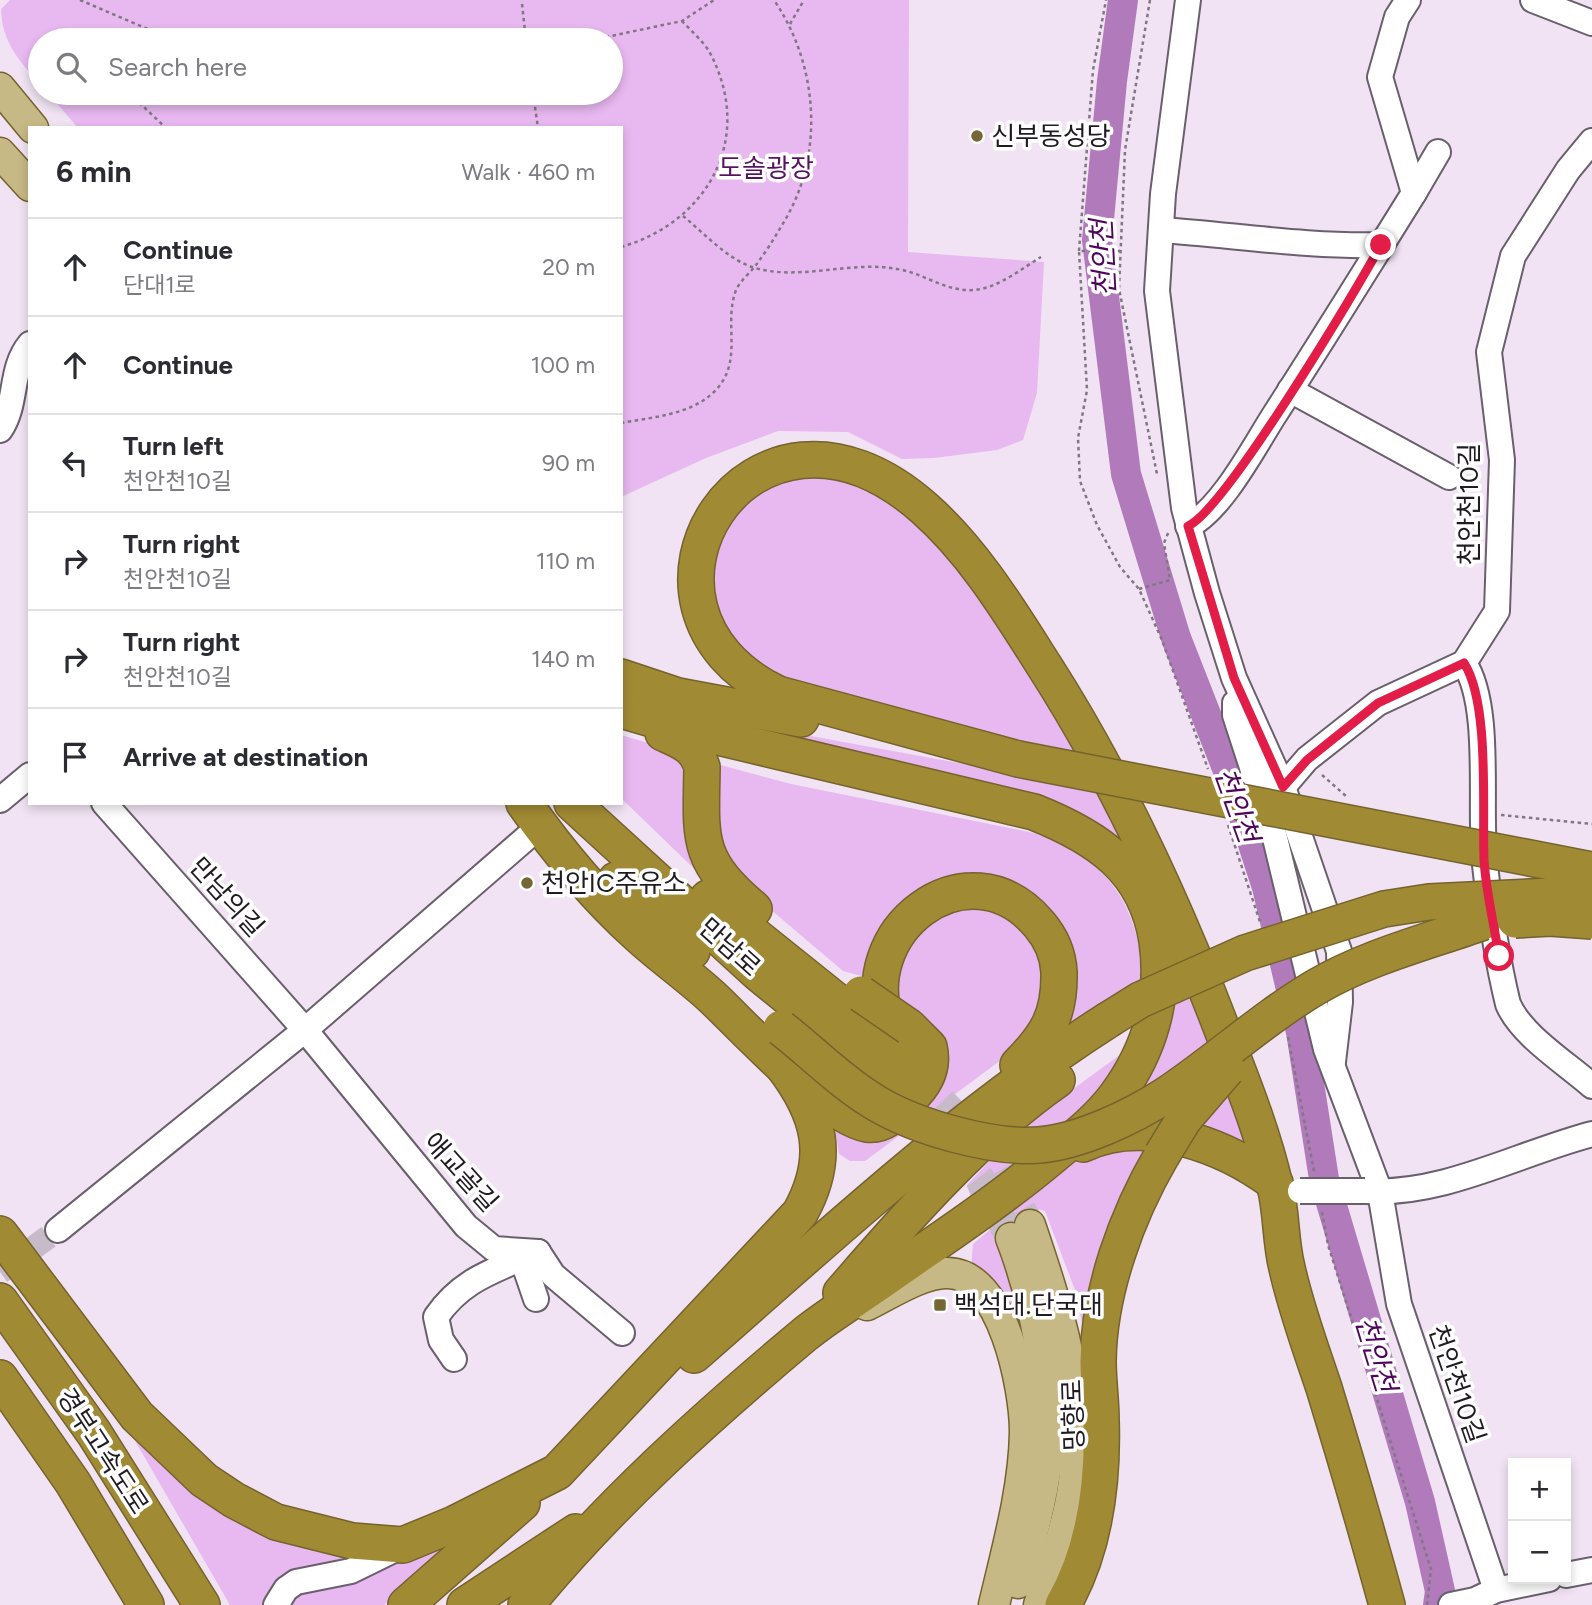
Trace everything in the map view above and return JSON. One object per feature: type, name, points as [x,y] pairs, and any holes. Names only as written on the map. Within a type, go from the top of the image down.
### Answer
[{"type":"highway","points":[[1018,759],[778,694],[737,668],[722,652],[702,619],[696,597],[700,550],[709,526],[733,491],[747,479],[807,457],[848,463],[898,488],[924,508],[958,543],[1007,607],[1072,709],[1178,915],[1242,1080],[1303,1190]]},
{"type":"highway","points":[[623,678],[677,696],[1592,870]]},
{"type":"highway","points":[[534,811],[637,934],[710,995],[783,1066],[856,1120],[882,1123],[915,1093],[930,1070],[929,1046],[909,1027],[861,994],[726,886],[709,863],[702,839],[702,767],[695,750],[623,713]]},
{"type":"highway","points":[[623,713],[1034,812],[1066,825],[1102,847],[1119,862],[1146,900],[1154,927],[1160,967],[1158,1003],[1139,1056],[1116,1096],[1087,1127],[1042,1165],[806,1333]]},
{"type":"highway","name":"만남로","points":[[574,805],[758,973],[903,1077]]},
{"type":"highway","name":"만남로","points":[[605,805],[715,905],[844,1007],[903,1077]]},
{"type":"highway","points":[[534,811],[841,1079],[900,1116],[959,1135],[1016,1145],[1041,1145],[1130,1116],[1180,1086],[1267,1018],[1337,975],[1488,917]]},
{"type":"highway","points":[[903,1077],[887,1027],[880,990],[883,967],[894,935],[909,917],[927,903],[956,892],[982,892],[1003,897],[1028,911],[1049,935],[1059,961],[1059,999],[1048,1030],[957,1127]]},
{"type":"highway","points":[[526,1605],[611,1509],[806,1333],[924,1200],[974,1151],[1112,1031],[1140,1000],[1245,953],[1384,909],[1429,902],[1592,894]]},
{"type":"highway","points":[[406,1605],[957,1127],[1042,1063],[1225,983],[1335,943],[1395,930],[1488,917],[1592,921]]},
{"type":"highway","points":[[1074,1605],[1095,1518],[1101,1467],[1098,1361],[1109,1292],[1133,1208],[1162,1155],[1207,1090],[1252,1046],[1285,1021],[1352,981],[1440,937]]},
{"type":"highway","points":[[0,1234],[137,1416],[204,1480],[234,1500],[276,1522],[352,1541],[403,1545],[454,1524],[557,1472],[783,1233],[811,1192],[818,1171],[816,1130],[810,1108],[783,1066]]},
{"type":"highway","points":[[1042,1165],[1098,1137],[1160,1133],[1208,1145],[1233,1160],[1249,1164],[1303,1190]]},
{"type":"highway","points":[[1233,1160],[1282,1222],[1286,1265],[1387,1605]]},
{"type":"highway","points":[[1282,1222],[1303,1190]]},
{"type":"highway","name":"경부고속도로","points":[[0,1301],[94,1433],[202,1605]]},
{"type":"highway","name":"경부고속도로","points":[[0,1378],[73,1483],[146,1605]]},
{"type":"highway","points":[[73,1483],[134,1605]]},
{"type":"highway","points":[[465,1605],[611,1509]]},
{"type":"highway","points":[[1048,1599],[1085,1557]]},
{"type":"main road","points":[[0,89],[31,126]]},
{"type":"main road","points":[[0,153],[28,184]]},
{"type":"main road","name":"망향로","points":[[1010,1605],[1037,1524],[1047,1455],[1045,1382],[1025,1274],[1021,1231],[1060,1315],[1069,1352],[1076,1411],[1074,1482],[1048,1599]]},
{"type":"main road","points":[[806,1333],[922,1279],[946,1272],[976,1284],[990,1297],[1001,1320],[1022,1393],[1025,1432],[1011,1535],[994,1605]]},
{"type":"street","name":"천안천10길","points":[[1188,0],[1170,129],[1157,291],[1180,524],[1234,678],[1283,787],[1339,951],[1340,1002],[1333,1062]]},
{"type":"street","points":[[1408,0],[1397,17],[1380,77],[1414,193]]},
{"type":"street","points":[[1533,0],[1592,23]]},
{"type":"street","name":"천안천10길","points":[[1464,663],[1497,611],[1502,460],[1489,352],[1513,256],[1568,170],[1592,141]]},
{"type":"street","points":[[1180,524],[1205,515],[1228,485],[1438,152]]},
{"type":"street","points":[[1161,230],[1263,237],[1320,246],[1381,245]]},
{"type":"street","points":[[0,430],[9,418],[19,357],[28,346]]},
{"type":"street","name":"천안천10길","points":[[1290,390],[1449,477]]},
{"type":"street","points":[[1283,787],[1307,760],[1378,703],[1464,663],[1473,677],[1479,715],[1488,917],[1505,990],[1512,1013],[1541,1044],[1592,1086]]},
{"type":"street","name":"천안천10길","points":[[1234,678],[1235,715],[1275,838],[1326,1049],[1333,1062],[1373,1192],[1474,1598]]},
{"type":"street","points":[[0,800],[28,777]]},
{"type":"street","name":"만남의길","points":[[106,805],[305,1030]]},
{"type":"street","points":[[58,1230],[305,1030],[534,811]]},
{"type":"street","name":"애교골길","points":[[305,1030],[466,1226],[494,1249],[538,1252]]},
{"type":"street","points":[[1303,1190],[1373,1192],[1447,1181],[1592,1134]]},
{"type":"street","points":[[536,1299],[525,1267],[538,1252]]},
{"type":"street","points":[[538,1252],[552,1275],[622,1333]]},
{"type":"street","points":[[454,1359],[441,1340],[436,1317],[445,1304],[467,1282],[538,1252]]},
{"type":"street","points":[[495,1605],[562,1554],[611,1509]]},
{"type":"street","points":[[276,1605],[286,1589],[296,1582],[351,1571],[403,1545]]},
{"type":"street","points":[[1571,1574],[1592,1570]]},
{"type":"street","points":[[1474,1598],[1529,1584]]},
{"type":"path","points":[[80,0],[145,28]]},
{"type":"path","points":[[623,33],[682,21],[714,0]]},
{"type":"path","points":[[623,423],[686,410],[705,400],[717,389],[732,363],[732,312],[737,289],[796,202],[809,156],[813,125],[809,90],[790,24],[774,0]]},
{"type":"path","points":[[790,24],[804,0]]},
{"type":"path","points":[[1106,0],[1093,70],[1079,251],[1087,390],[1078,438],[1080,481],[1097,525],[1114,557],[1139,589],[1162,640],[1211,776]]},
{"type":"path","points":[[1150,0],[1125,150],[1119,289],[1159,478]]},
{"type":"path","points":[[522,4],[525,28]]},
{"type":"path","points":[[623,246],[648,240],[683,216],[705,194],[721,156],[726,131],[726,97],[710,52],[682,21]]},
{"type":"path","points":[[142,105],[164,126]]},
{"type":"path","points":[[535,105],[538,126]]},
{"type":"path","points":[[683,216],[735,258],[754,267],[784,270],[897,268],[952,289],[974,290],[992,286],[1041,257]]},
{"type":"path","points":[[1079,251],[1120,251]]},
{"type":"path","points":[[1139,589],[1170,580],[1164,543],[1180,524]]},
{"type":"path","points":[[1484,814],[1530,816],[1592,824]]},
{"type":"path","points":[[1228,825],[1261,926]]},
{"type":"path","points":[[1287,1032],[1303,1190],[1328,1245],[1417,1517],[1431,1569],[1427,1605]]},
{"type":"green space","name":"도솔광장","points":[[10,0],[909,0],[908,252],[1044,262],[1037,393],[1023,440],[997,450],[902,459],[848,432],[778,431],[706,458],[623,496],[623,126],[76,126],[58,105],[623,105],[623,28],[28,28],[28,70],[8,41],[1,9]]},
{"type":"green space","points":[[787,474],[841,475],[909,513],[957,565],[1052,701],[1137,858],[684,719],[772,729],[1030,776],[818,700],[730,650],[708,577],[724,519]]},
{"type":"green space","points":[[623,736],[682,753],[711,885],[623,800]]},
{"type":"green space","points":[[713,763],[791,784],[1034,833],[1059,843],[1099,870],[1114,886],[1134,927],[1143,978],[1059,1029],[1072,983],[980,880],[869,978],[843,971],[724,870]]},
{"type":"green space","points":[[959,905],[998,908],[1044,952],[1044,1011],[1001,1060],[865,1161],[850,1161],[839,1154],[833,1117],[899,1003],[898,965],[908,938]]},
{"type":"green space","points":[[1172,933],[1259,1160],[1199,1128],[1118,1102]]},
{"type":"green space","points":[[1128,1049],[1077,1121],[977,1195],[970,1195],[967,1185],[1025,1124]]},
{"type":"green space","points":[[1150,1144],[1090,1361],[1075,1290],[1045,1211],[1037,1209],[1002,1231],[995,1240],[1016,1300],[1032,1384],[971,1269],[973,1244],[1061,1170],[1080,1159]]},
{"type":"green space","points":[[112,1401],[289,1542],[354,1553],[426,1547],[442,1550],[440,1558],[384,1605],[230,1605]]},
{"type":"waterway","name":"천안천","points":[[1123,0],[1112,81],[1097,240],[1126,474],[1176,638],[1234,786],[1267,887],[1301,1032],[1324,1179],[1420,1502],[1440,1591],[1438,1605]]},
{"type":"tunnel","points":[[911,1069],[985,1148],[1030,1225]]},
{"type":"tunnel","points":[[951,1142],[980,1179],[1011,1238]]},
{"type":"tunnel","points":[[0,1272],[58,1230]]},
{"type":"place","name":"신부동성당","points":[[977,136]]},
{"type":"place","name":"천안IC주유소","points":[[527,883]]},
{"type":"place","name":"백석대.단국대","points":[[940,1305]]},
{"type":"route","points":[[1381,245],[1350,299],[1228,485],[1205,515],[1188,526],[1234,678],[1283,787],[1307,760],[1378,703],[1464,663],[1473,677],[1479,715],[1484,863],[1499,956]]}]
